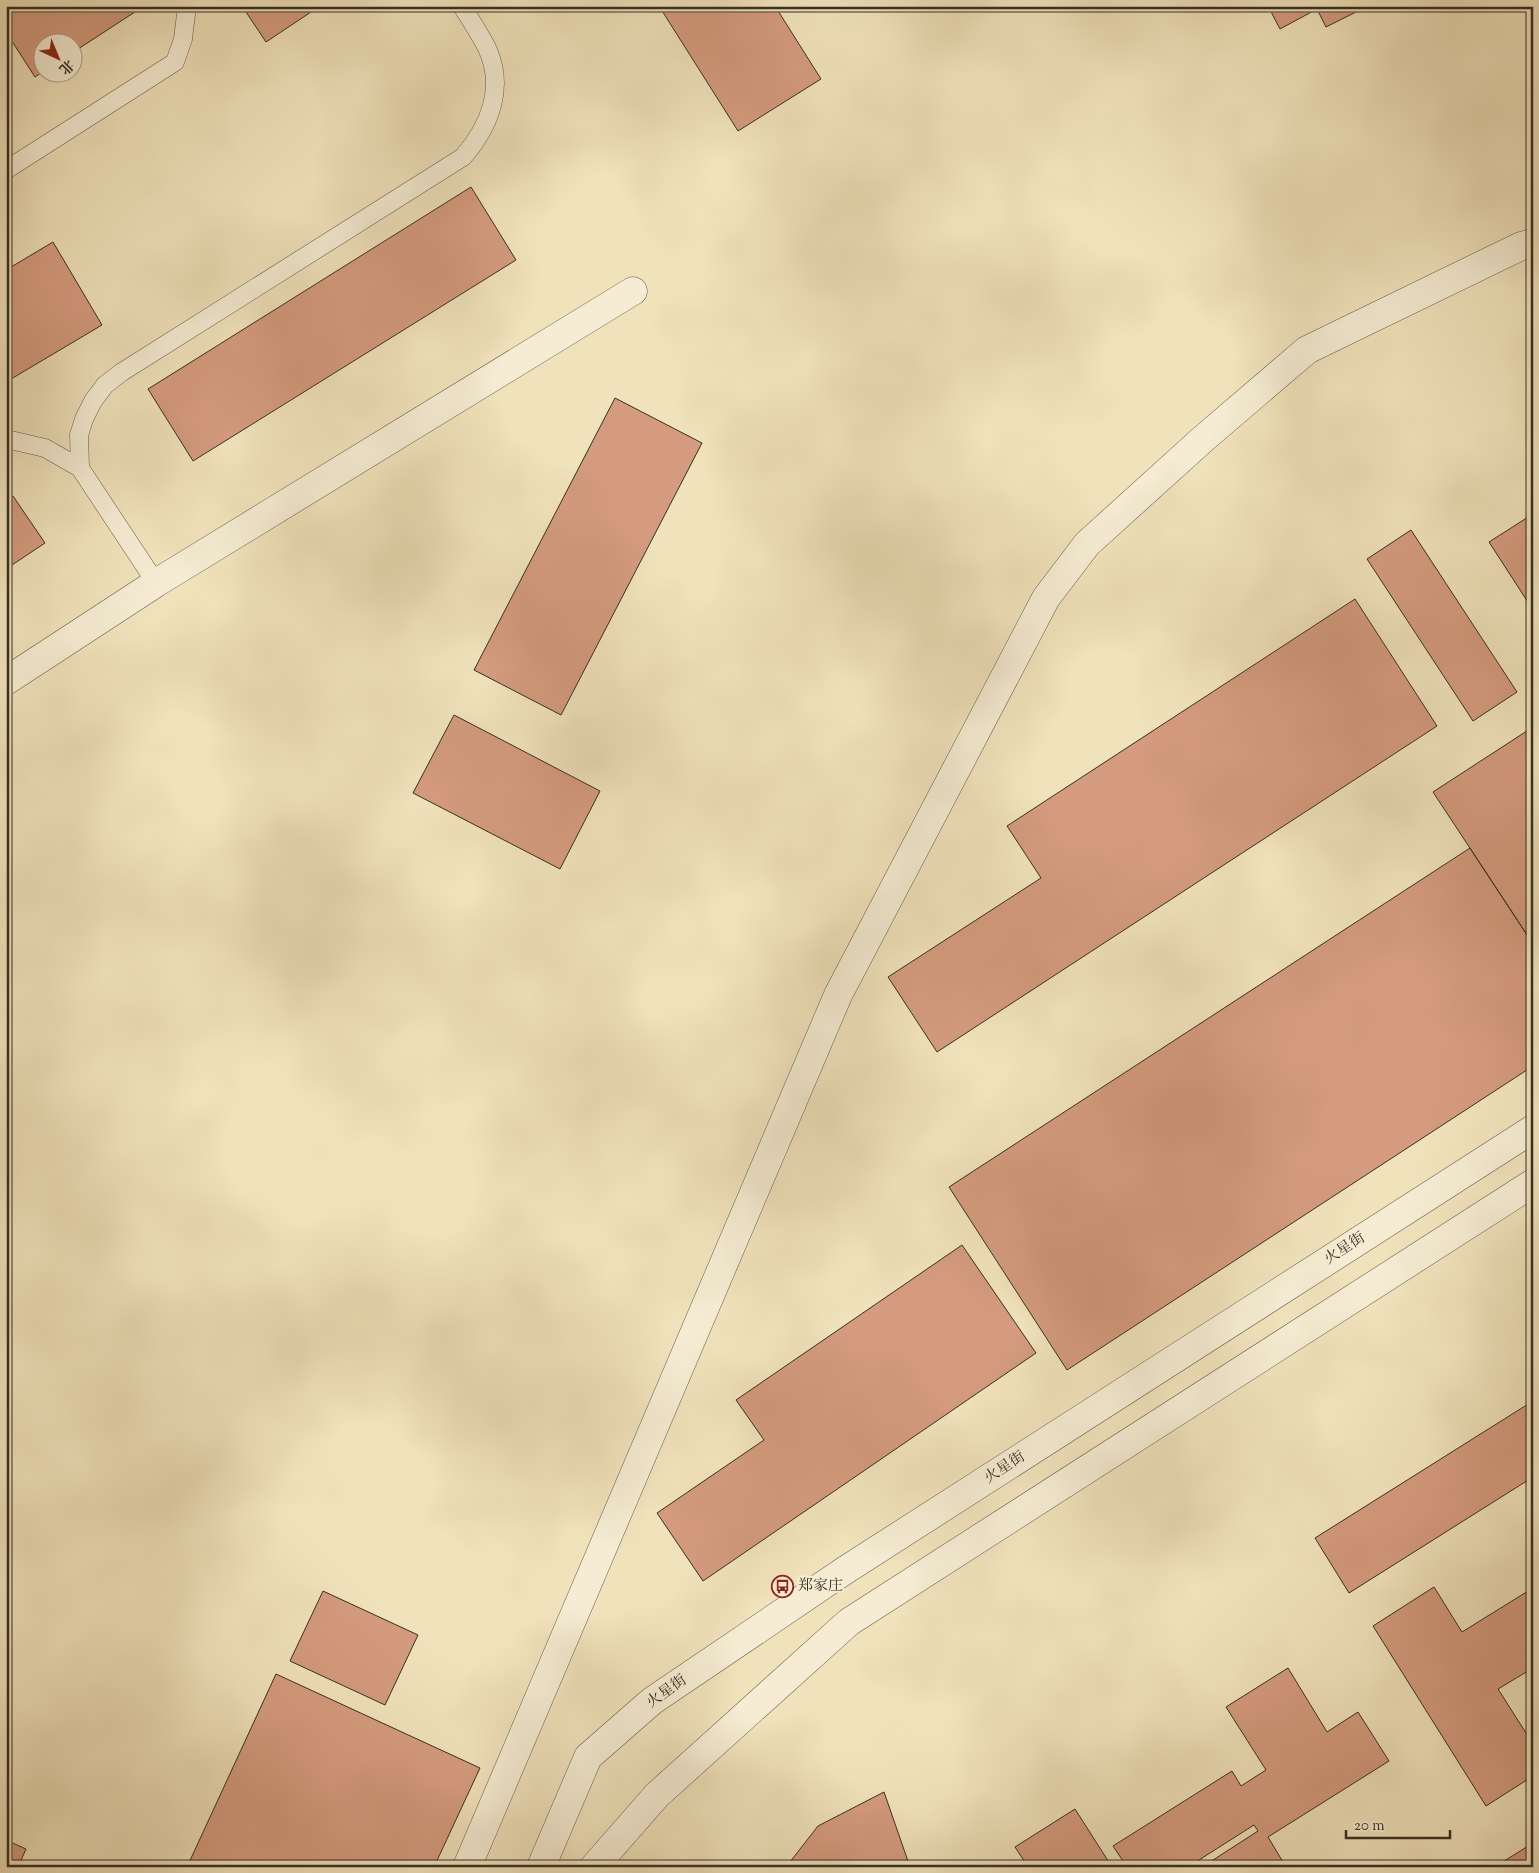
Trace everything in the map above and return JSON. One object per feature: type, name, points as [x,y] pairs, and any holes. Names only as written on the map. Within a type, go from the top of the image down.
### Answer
[{"type":"street","points":[[467,1867],[838,995],[1046,598],[1086,544],[1203,438],[1307,350],[1520,246],[1533,243]]},
{"type":"street","points":[[6,680],[156,583],[633,291]]},
{"type":"street","name":"火星街","points":[[541,1867],[588,1757],[652,1701],[844,1571],[1533,1129]]},
{"type":"street","points":[[594,1867],[656,1795],[849,1622],[1533,1183]]},
{"type":"lane","points":[[6,170],[175,62],[183,39],[187,6]]},
{"type":"lane","points":[[80,468],[79,444],[84,420],[93,401],[105,385],[122,372],[463,157],[476,142],[486,126],[492,108],[495,88],[493,67],[486,47],[462,6]]},
{"type":"lane","points":[[6,439],[45,448],[80,468],[156,583]]},
{"type":"building","points":[[6,6],[140,6],[141,8],[82,46],[82,32],[32,32],[32,72],[6,32]]},
{"type":"building","points":[[242,6],[320,6],[266,42]]},
{"type":"building","points":[[659,6],[775,6],[821,79],[738,131]]},
{"type":"building","points":[[1268,6],[1368,6],[1326,27],[1317,9],[1280,29]]},
{"type":"building","points":[[471,187],[516,260],[193,461],[148,389]]},
{"type":"building","points":[[53,242],[102,325],[6,382],[6,270]]},
{"type":"building","points":[[615,398],[702,443],[561,715],[474,670]]},
{"type":"building","points":[[13,496],[45,543],[6,569],[6,500]]},
{"type":"building","points":[[1533,514],[1533,610],[1489,542]]},
{"type":"building","points":[[1411,530],[1517,692],[1473,721],[1367,559]]},
{"type":"building","points":[[1355,599],[1437,726],[937,1052],[888,977],[1041,878],[1007,826]]},
{"type":"building","points":[[454,715],[600,791],[560,869],[413,793]]},
{"type":"building","points":[[1533,727],[1533,944],[1433,792]]},
{"type":"building","points":[[1470,848],[1533,944],[1533,1066],[1067,1370],[949,1187]]},
{"type":"building","points":[[962,1245],[1036,1353],[703,1581],[657,1513],[764,1440],[736,1400]]},
{"type":"building","points":[[1533,1401],[1533,1477],[1349,1593],[1315,1538]]},
{"type":"building","points":[[1434,1587],[1462,1632],[1533,1588],[1533,1668],[1498,1689],[1533,1744],[1533,1776],[1486,1806],[1373,1626]]},
{"type":"building","points":[[323,1591],[418,1635],[385,1705],[290,1661]]},
{"type":"building","points":[[1288,1668],[1327,1732],[1358,1712],[1389,1761],[1268,1837],[1286,1867],[1213,1867],[1210,1862],[1258,1831],[1254,1825],[1188,1867],[1114,1867],[1123,1861],[1113,1846],[1232,1771],[1241,1786],[1266,1770],[1226,1707]]},
{"type":"building","points":[[276,1674],[480,1768],[434,1867],[187,1867]]},
{"type":"building","points":[[884,1792],[910,1867],[786,1867],[818,1826]]},
{"type":"building","points":[[1075,1809],[1112,1867],[1028,1867],[1015,1847]]},
{"type":"building","points":[[6,1840],[26,1849],[18,1867],[6,1867]]},
{"type":"building","points":[[1533,1843],[1533,1867],[1503,1867],[1501,1863]]},
{"type":"place","name":"郑家庄","points":[[782,1586]]}]
